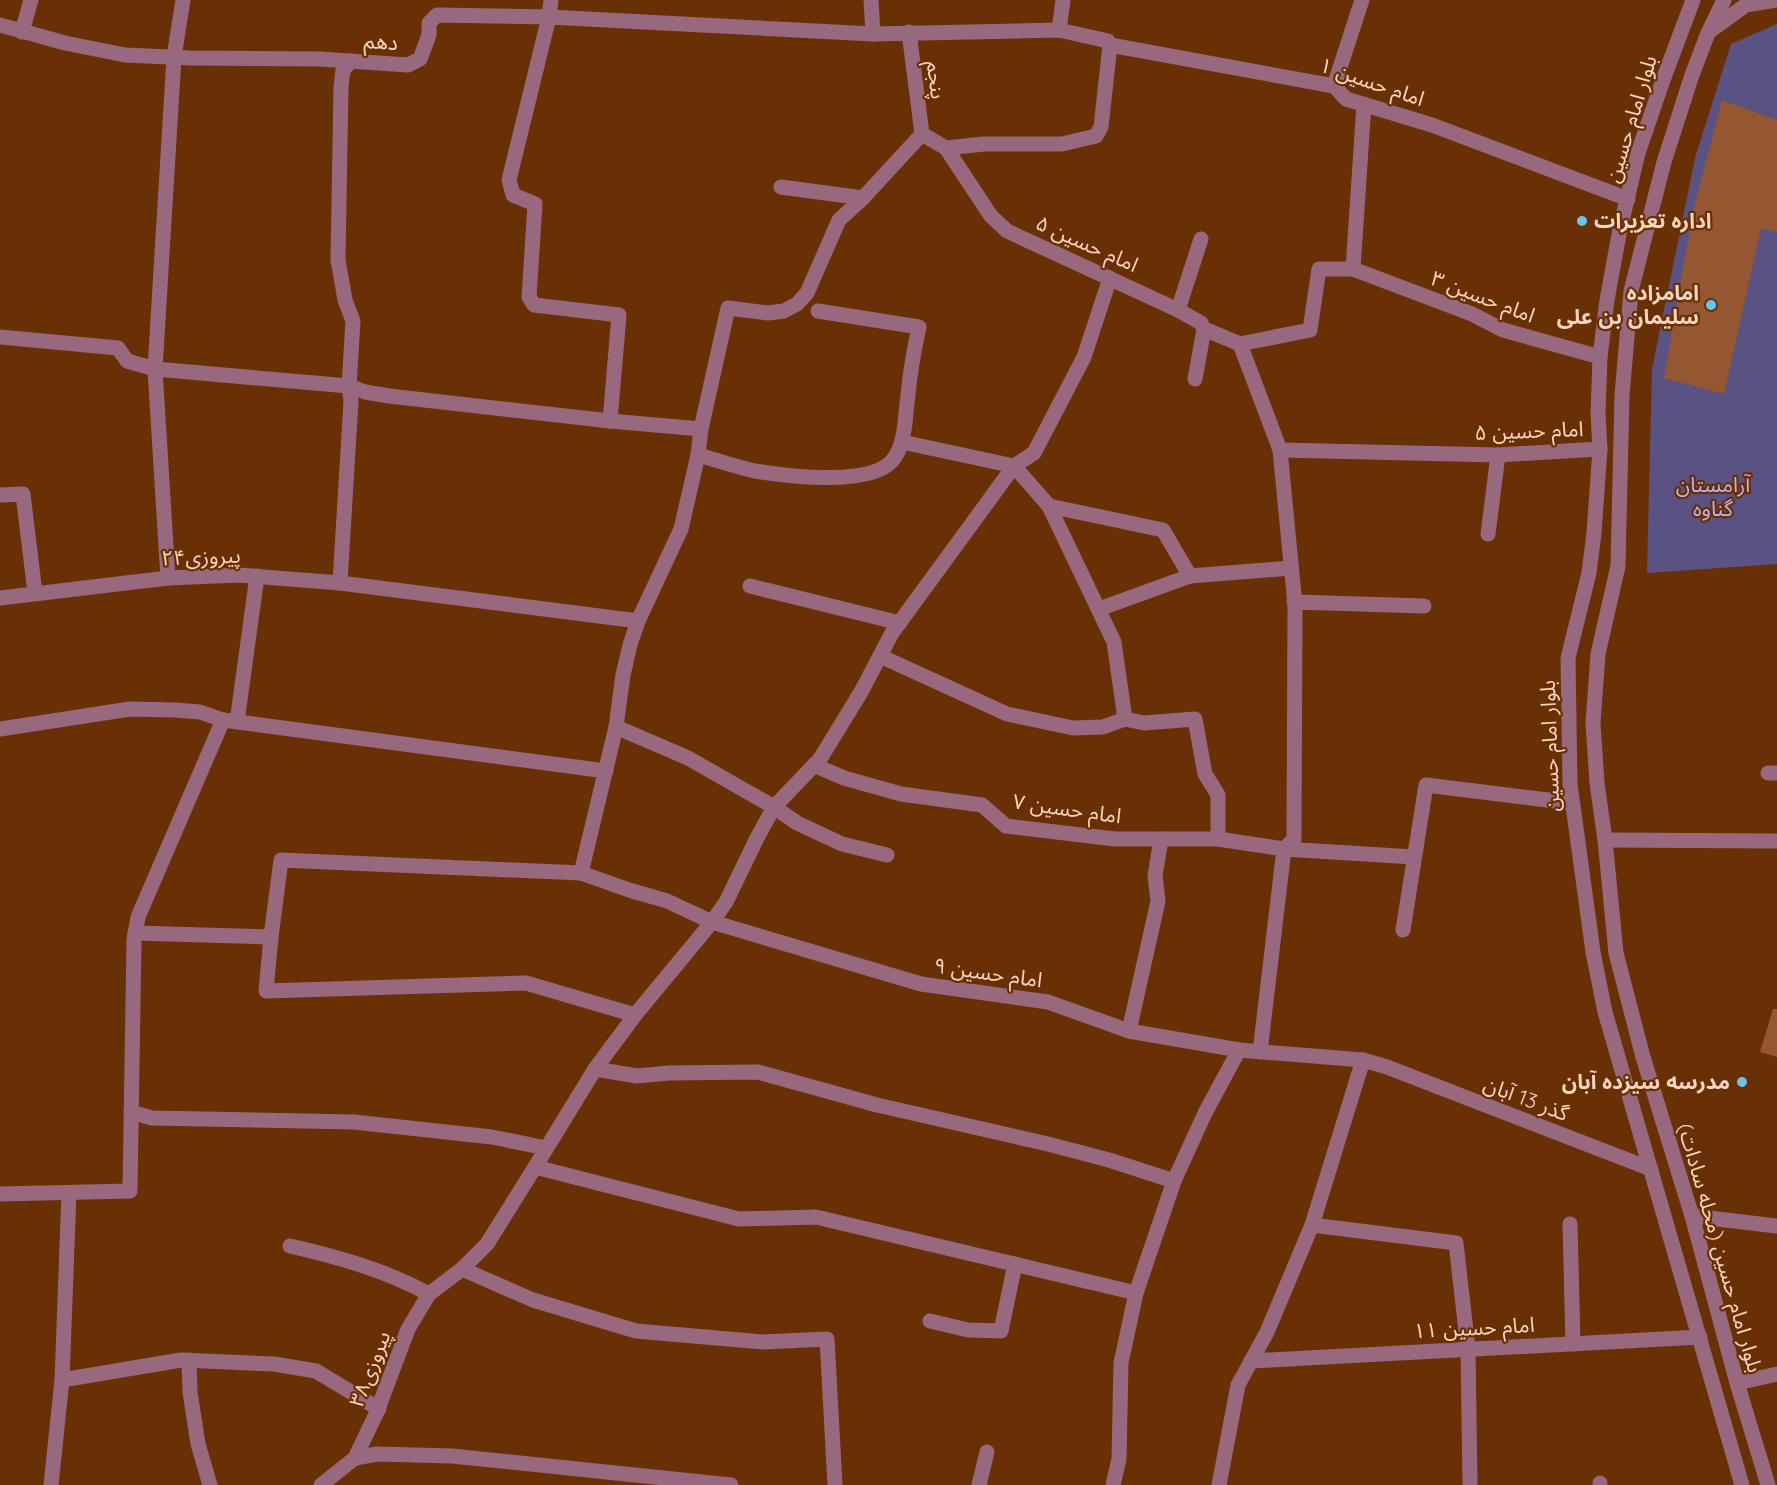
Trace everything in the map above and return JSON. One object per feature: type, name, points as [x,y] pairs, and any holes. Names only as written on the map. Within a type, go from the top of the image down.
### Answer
[{"type":"street","points":[[22,32],[31,0]]},
{"type":"street","points":[[168,578],[155,369],[174,57],[183,0]]},
{"type":"street","points":[[551,0],[549,17],[509,180],[513,195],[535,204],[529,297],[534,305],[619,315],[610,421]]},
{"type":"street","points":[[871,0],[873,34]]},
{"type":"street","points":[[1059,30],[1064,0]]},
{"type":"street","points":[[1334,86],[1362,0]]},
{"type":"street","name":"بلوار امام حسین (محله سادات)","points":[[1724,0],[1708,33],[1664,162],[1631,291],[1622,395],[1618,567],[1598,654],[1593,723],[1597,783],[1616,953],[1643,1057],[1692,1216],[1737,1383],[1768,1485]]},
{"type":"street","points":[[1708,33],[1746,5],[1777,0]]},
{"type":"street","name":"بلوار امام حسین","points":[[1692,1],[1638,153],[1620,229],[1607,300],[1600,357],[1598,414],[1600,449],[1594,533],[1589,573],[1568,658],[1568,729],[1572,803],[1593,952],[1605,1012],[1742,1485]]},
{"type":"street","name":"دهم","points":[[0,26],[65,44],[125,55],[320,59],[408,65],[420,59],[429,35],[429,23],[437,15],[549,17],[873,34],[909,32]]},
{"type":"street","name":"امام حسین ۱","points":[[909,32],[1059,30],[1108,41],[1110,45],[1334,86],[1346,99],[1432,125],[1628,199]]},
{"type":"street","name":"پنجم","points":[[909,32],[922,134]]},
{"type":"street","points":[[581,873],[616,727],[623,675],[630,645],[638,621],[681,530],[728,308],[768,313],[784,310],[797,304],[807,292],[839,220],[863,198],[922,134],[946,148],[984,144],[1062,144],[1096,136],[1101,127],[1110,45]]},
{"type":"street","points":[[340,583],[351,401],[349,386],[353,321],[345,300],[338,260],[341,87],[343,70],[351,61]]},
{"type":"street","points":[[1260,1052],[1284,849],[1294,839],[1294,602],[1280,450],[1240,344],[1310,330],[1319,269],[1353,269],[1364,104]]},
{"type":"street","name":"امام حسین ۵","points":[[946,148],[991,216],[1007,231],[1178,310],[1201,323],[1204,329],[1240,344]]},
{"type":"street","points":[[781,187],[863,198]]},
{"type":"street","points":[[1178,310],[1201,239]]},
{"type":"street","name":"امام حسین ۳","points":[[1353,269],[1472,314],[1503,330],[1600,357]]},
{"type":"street","name":"پیروزی۳۸","points":[[321,1485],[355,1458],[378,1409],[408,1329],[429,1294],[462,1269],[487,1244],[595,1069],[635,1015],[726,902],[774,807],[819,759],[861,692],[900,623],[1014,466],[1034,453],[1084,357],[1110,278]]},
{"type":"street","points":[[698,454],[753,470],[791,475],[840,477],[867,475],[888,466],[902,442],[912,358],[919,327],[818,311]]},
{"type":"street","points":[[1195,379],[1204,329]]},
{"type":"street","points":[[0,337],[118,348],[127,361],[155,369],[349,386],[365,392],[389,396],[701,429]]},
{"type":"street","points":[[902,442],[1014,466],[1048,506],[1114,642],[1125,719]]},
{"type":"street","name":"امام حسین ۵","points":[[1280,450],[1498,455],[1600,449]]},
{"type":"street","points":[[1488,534],[1498,455]]},
{"type":"street","points":[[0,495],[23,494],[35,593]]},
{"type":"street","points":[[1048,506],[1162,530],[1190,576]]},
{"type":"street","points":[[1099,609],[1190,576],[1291,568]]},
{"type":"street","name":"پیروزی۲۴","points":[[0,598],[168,578],[239,575],[340,583],[638,621]]},
{"type":"street","points":[[0,1194],[130,1191],[135,933],[138,917],[230,721],[257,576]]},
{"type":"street","points":[[750,586],[900,623]]},
{"type":"street","points":[[1294,602],[1424,606]]},
{"type":"street","points":[[880,656],[1006,714],[1073,728],[1102,727],[1125,719],[1144,723],[1195,719],[1205,774],[1218,795],[1218,839]]},
{"type":"street","points":[[0,729],[130,709],[175,710],[200,712],[230,721],[606,771]]},
{"type":"street","points":[[616,727],[688,758],[774,807],[797,823],[843,844],[887,855]]},
{"type":"street","name":"امام حسین ۷","points":[[814,765],[844,778],[901,794],[982,805],[1006,826],[1115,839],[1218,839],[1284,849],[1414,857]]},
{"type":"street","points":[[1403,930],[1426,785],[1572,803]]},
{"type":"street","points":[[1129,1031],[1158,901],[1155,876],[1161,839]]},
{"type":"street","points":[[1605,840],[1777,841]]},
{"type":"street","name":"امام حسین ۹","points":[[271,938],[281,860],[581,873],[668,901],[712,922],[921,984],[1048,1002],[1129,1031],[1239,1050],[1363,1060]]},
{"type":"street","points":[[135,933],[271,938],[266,991],[526,983],[635,1015]]},
{"type":"street","points":[[1113,1485],[1119,1459],[1121,1363],[1136,1293],[1174,1181],[1205,1113],[1239,1050]]},
{"type":"street","points":[[1219,1485],[1238,1385],[1267,1332],[1312,1225],[1363,1060]]},
{"type":"street","name":"گذر 13 آبان","points":[[1363,1060],[1387,1067],[1651,1169]]},
{"type":"street","points":[[595,1069],[637,1076],[669,1073],[758,1072],[888,1108],[1048,1144],[1109,1160],[1174,1181]]},
{"type":"street","points":[[131,1112],[152,1118],[354,1122],[492,1137],[546,1148]]},
{"type":"street","points":[[535,1167],[739,1220],[816,1218],[1136,1293]]},
{"type":"street","points":[[51,1485],[62,1380],[69,1193]]},
{"type":"street","points":[[1692,1216],[1777,1226]]},
{"type":"street","points":[[1570,1224],[1573,1344]]},
{"type":"street","points":[[1312,1225],[1456,1243],[1468,1349],[1470,1485]]},
{"type":"street","points":[[290,1246],[334,1256],[380,1271],[429,1294]]},
{"type":"street","points":[[930,1321],[968,1330],[1001,1331],[1015,1264]]},
{"type":"street","points":[[462,1269],[533,1300],[636,1330],[763,1342],[827,1339],[835,1485]]},
{"type":"street","name":"امام حسین ۱۱","points":[[1251,1361],[1700,1337]]},
{"type":"street","points":[[62,1380],[181,1360],[274,1364],[316,1371],[378,1409]]},
{"type":"street","points":[[189,1360],[190,1392],[198,1444],[210,1485]]},
{"type":"street","points":[[1737,1383],[1777,1374]]},
{"type":"street","points":[[979,1485],[987,1452]]},
{"type":"street","points":[[355,1458],[377,1454],[452,1456],[731,1485]]},
{"type":"green space","name":"آرامستان گناوه","points":[[1777,24],[1777,564],[1647,573],[1652,369],[1695,158],[1731,44]]},
{"type":"building","name":"امامزاده سلیمان بن علی","points":[[1722,100],[1777,120],[1777,232],[1761,228],[1724,394],[1664,378],[1693,211]]},
{"type":"building","points":[[1773,1009],[1777,1009],[1777,1057],[1760,1052]]},
{"type":"place","name":"اداره تعزیرات","points":[[1582,221]]},
{"type":"place","name":"امامزاده سلیمان بن علی","points":[[1711,305]]},
{"type":"place","name":"مدرسه سیزده آبان","points":[[1742,1082]]}]
